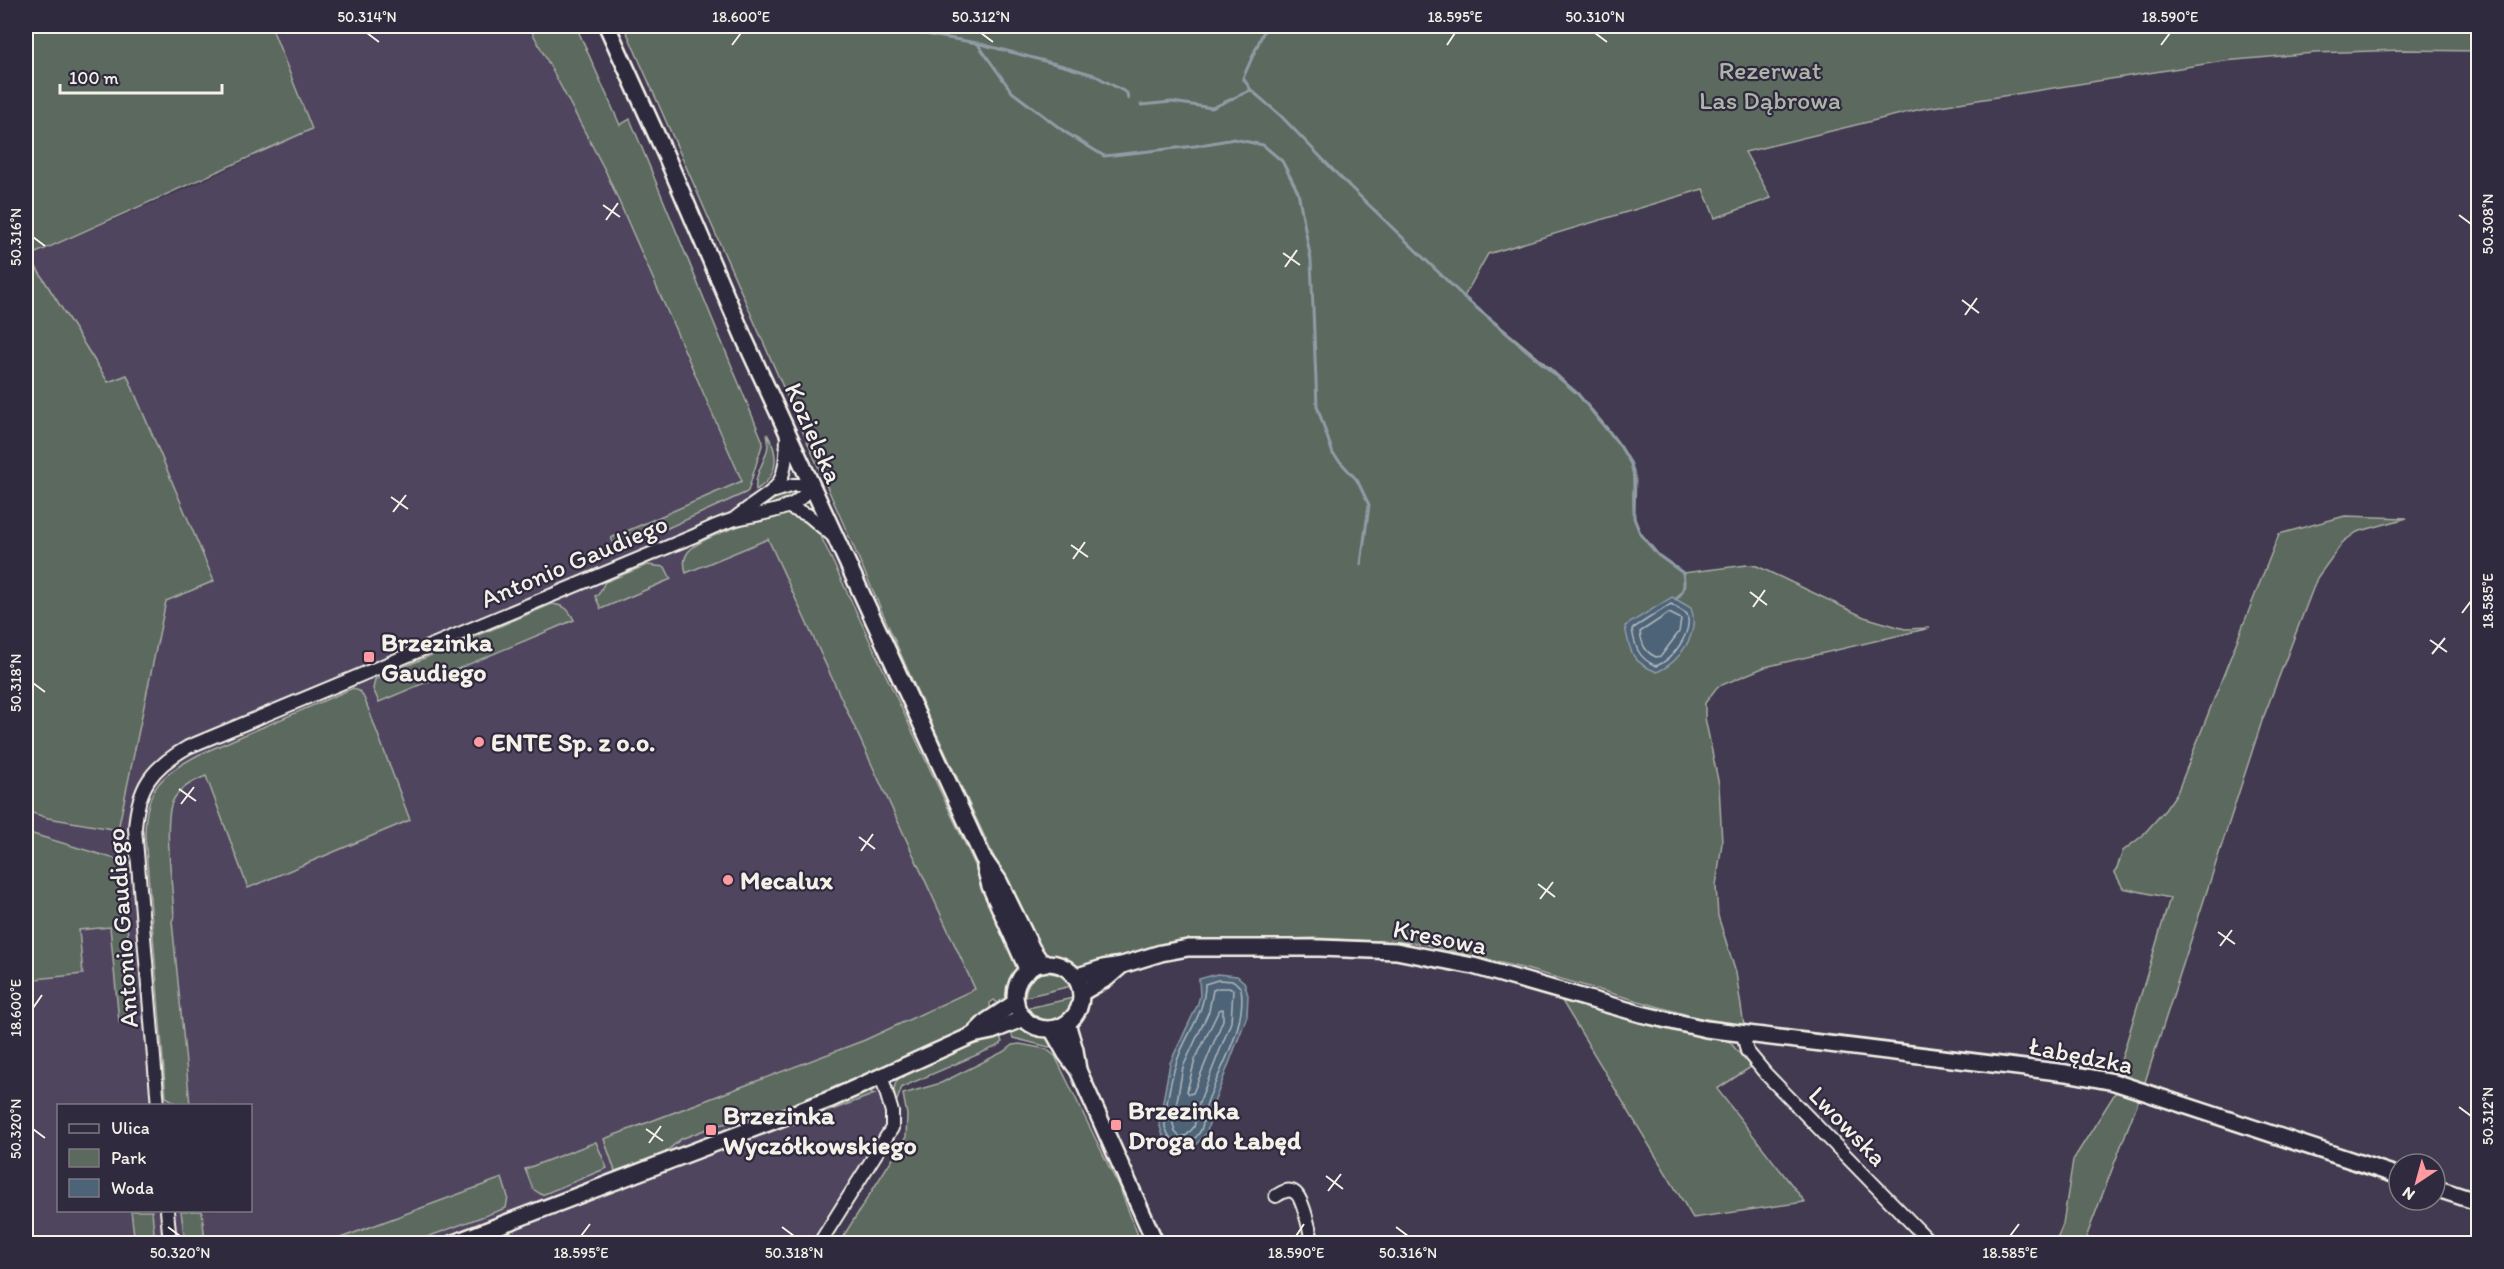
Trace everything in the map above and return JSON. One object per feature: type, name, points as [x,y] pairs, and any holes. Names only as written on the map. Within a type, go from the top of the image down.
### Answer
[{"type":"street","name":"Kozielska","points":[[607,26],[787,434],[983,858],[990,886],[1028,971]]},
{"type":"street","points":[[775,490],[786,468],[787,434]]},
{"type":"street","name":"Antonio Gaudiego","points":[[158,1104],[135,828],[139,797],[145,784],[160,766],[188,747],[732,520],[775,490],[800,483],[811,484],[803,498],[786,506],[757,516],[732,520]]},
{"type":"street","points":[[786,506],[808,515],[835,537]]},
{"type":"street","name":"Kozielska","points":[[983,858],[999,880],[1032,949],[1042,964]]},
{"type":"street","name":"Kresowa","points":[[1075,977],[1102,968],[1188,948],[1340,948],[1396,951],[1473,966],[1669,1022],[1743,1034]]},
{"type":"street","points":[[1042,964],[1058,965],[1075,977],[1081,993],[1078,1010],[1067,1023],[1052,1029],[1037,1027],[1024,1018],[1016,1002],[1017,987],[1028,971],[1042,964]]},
{"type":"street","name":"Kresowa","points":[[1081,993],[1107,978],[1122,965]]},
{"type":"street","points":[[973,1035],[987,1021],[1016,1002]]},
{"type":"street","points":[[451,1244],[882,1078],[973,1035],[992,1031],[1024,1018]]},
{"type":"street","points":[[1067,1023],[1078,1070]]},
{"type":"street","points":[[1052,1029],[1078,1070],[1156,1244]]},
{"type":"street","name":"Łabędzka","points":[[1743,1034],[2055,1072],[2114,1082],[2387,1172]]},
{"type":"street","name":"Lwowska","points":[[1743,1034],[1747,1051],[1766,1074],[1932,1244]]},
{"type":"street","points":[[819,1244],[892,1128],[892,1112],[882,1078]]},
{"type":"street","points":[[1276,1196],[1294,1191],[1299,1197],[1313,1244]]},
{"type":"street","points":[[2447,1192],[2478,1202]]},
{"type":"street","points":[[167,1212],[170,1244]]},
{"type":"shaded area","points":[[271,26],[529,26],[606,172],[690,367],[975,989],[948,1002],[879,1078],[888,1113],[883,1129],[809,1243],[26,1243],[26,811],[48,818],[138,734],[166,601],[127,375],[108,382],[29,256],[191,187],[312,129]]},
{"type":"green space","points":[[26,26],[271,26],[312,129],[29,256],[108,382],[127,375],[214,581],[166,601],[118,830],[48,818],[26,811]]},
{"type":"green space","points":[[529,26],[576,26],[620,125],[630,119],[763,442],[748,491],[617,551],[611,538],[742,481],[606,172]]},
{"type":"green space","name":"Rezerwat Las Dąbrowa","points":[[624,26],[2478,26],[2478,51],[2403,50],[2314,53],[2224,61],[1921,109],[1745,152],[1771,198],[1715,218],[1703,189],[1488,254],[1464,297],[1567,384],[1586,403],[1620,445],[1633,472],[1633,504],[1636,524],[1645,541],[1659,556],[1683,573],[1747,565],[1757,566],[1864,617],[1905,629],[1930,628],[1765,667],[1717,687],[1705,703],[1705,718],[1719,785],[1722,843],[1716,886],[1718,916],[1736,973],[1744,1026],[1691,1016],[1526,969],[1419,943],[1314,938],[1199,942],[1150,949],[1091,969],[1078,969],[1046,956],[1035,945],[921,700]]},
{"type":"green space","points":[[767,434],[774,450],[775,465],[769,479],[756,490],[757,476],[767,449]]},
{"type":"green space","points":[[797,488],[803,489],[799,495],[769,506],[768,502]]},
{"type":"green space","points":[[790,513],[802,517],[817,528],[1018,957],[1016,977],[1002,1007],[994,1000],[990,1003],[991,1014],[941,1042],[775,1112],[715,1126],[681,1139],[661,1156],[615,1171],[604,1139],[865,1040],[975,989],[768,539],[686,573],[684,564],[686,556],[696,545],[736,527]]},
{"type":"green space","points":[[2345,516],[2407,518],[2357,532],[2343,542],[2317,578],[2262,721],[2144,1085],[2116,1077],[2170,898],[2123,888],[2115,873],[2123,851],[2142,836],[2177,793],[2279,534]]},
{"type":"green space","points":[[647,565],[665,567],[671,579],[601,609],[595,596],[598,595],[605,582]]},
{"type":"green space","points":[[552,604],[566,608],[574,620],[379,702],[373,689],[375,679]]},
{"type":"green space","points":[[353,688],[361,692],[365,700],[410,820],[248,888],[206,776],[191,783],[173,800],[168,829],[174,917],[172,921],[190,1104],[178,1104],[166,1097],[145,836],[151,796],[157,786],[173,770],[198,755]]},
{"type":"green space","points":[[26,832],[122,861],[134,1012],[130,1018],[119,1022],[110,927],[79,930],[83,974],[26,980]]},
{"type":"green space","points":[[1044,972],[1061,975],[1071,986],[1025,997],[1030,981]]},
{"type":"green space","points":[[1559,996],[1728,1040],[1751,1067],[1717,1089],[1805,1202],[1693,1218]]},
{"type":"green space","points":[[1073,998],[1066,1012],[1054,1020],[1040,1019],[1028,1008]]},
{"type":"green space","points":[[1020,1027],[1046,1036],[1056,1045],[1049,1047],[1013,1038],[1009,1028]]},
{"type":"green space","points":[[998,1032],[1002,1042],[1000,1045],[902,1087],[896,1103],[894,1089],[900,1077]]},
{"type":"green space","points":[[1020,1044],[1046,1049],[1055,1056],[1120,1189],[1141,1243],[839,1243],[906,1137],[907,1115],[903,1094],[941,1083],[1007,1050],[1012,1045]]},
{"type":"green space","points":[[2117,1090],[2140,1096],[2084,1243],[2055,1244],[2063,1224],[2073,1160]]},
{"type":"green space","points":[[868,1092],[875,1094],[794,1124],[791,1121]]},
{"type":"green space","points":[[596,1142],[607,1168],[542,1195],[533,1189],[525,1169]]},
{"type":"green space","points":[[502,1178],[508,1197],[506,1208],[411,1243],[327,1243]]},
{"type":"green space","points":[[131,1212],[152,1212],[155,1243],[135,1243]]},
{"type":"green space","points":[[181,1212],[202,1212],[205,1243],[185,1243]]},
{"type":"water","points":[[1672,597],[1691,608],[1693,627],[1686,646],[1680,654],[1657,672],[1642,664],[1633,655],[1625,626]]},
{"type":"water","points":[[1217,974],[1237,976],[1244,982],[1248,995],[1247,1016],[1212,1108],[1207,1133],[1194,1147],[1179,1152],[1164,1139],[1159,1123],[1170,1063],[1197,1006],[1200,996],[1199,979]]},
{"type":"waterway","points":[[878,26],[977,43],[1067,67],[1094,75],[1127,93],[1128,99]]},
{"type":"waterway","points":[[1251,90],[1243,78],[1266,26]]},
{"type":"waterway","points":[[977,43],[1012,92],[1065,132],[1104,156],[1195,146],[1234,139],[1263,145],[1282,161],[1298,192],[1311,260],[1317,406],[1333,454],[1357,480],[1369,505],[1361,564]]},
{"type":"waterway","points":[[1141,105],[1172,102],[1212,108],[1251,90],[1280,115],[1338,175],[1464,297],[1578,394],[1620,446],[1631,464],[1635,479],[1634,518],[1640,533],[1658,555],[1683,573],[1684,587],[1676,599]]},
{"type":"place","name":"Brzezinka Gaudiego","points":[[369,657]]},
{"type":"place","name":"ENTE Sp. z o.o.","points":[[479,742]]},
{"type":"place","name":"Mecalux","points":[[728,880]]},
{"type":"place","name":"Brzezinka Droga do Łabęd","points":[[1116,1125]]},
{"type":"place","name":"Brzezinka Wyczółkowskiego","points":[[711,1130]]}]
